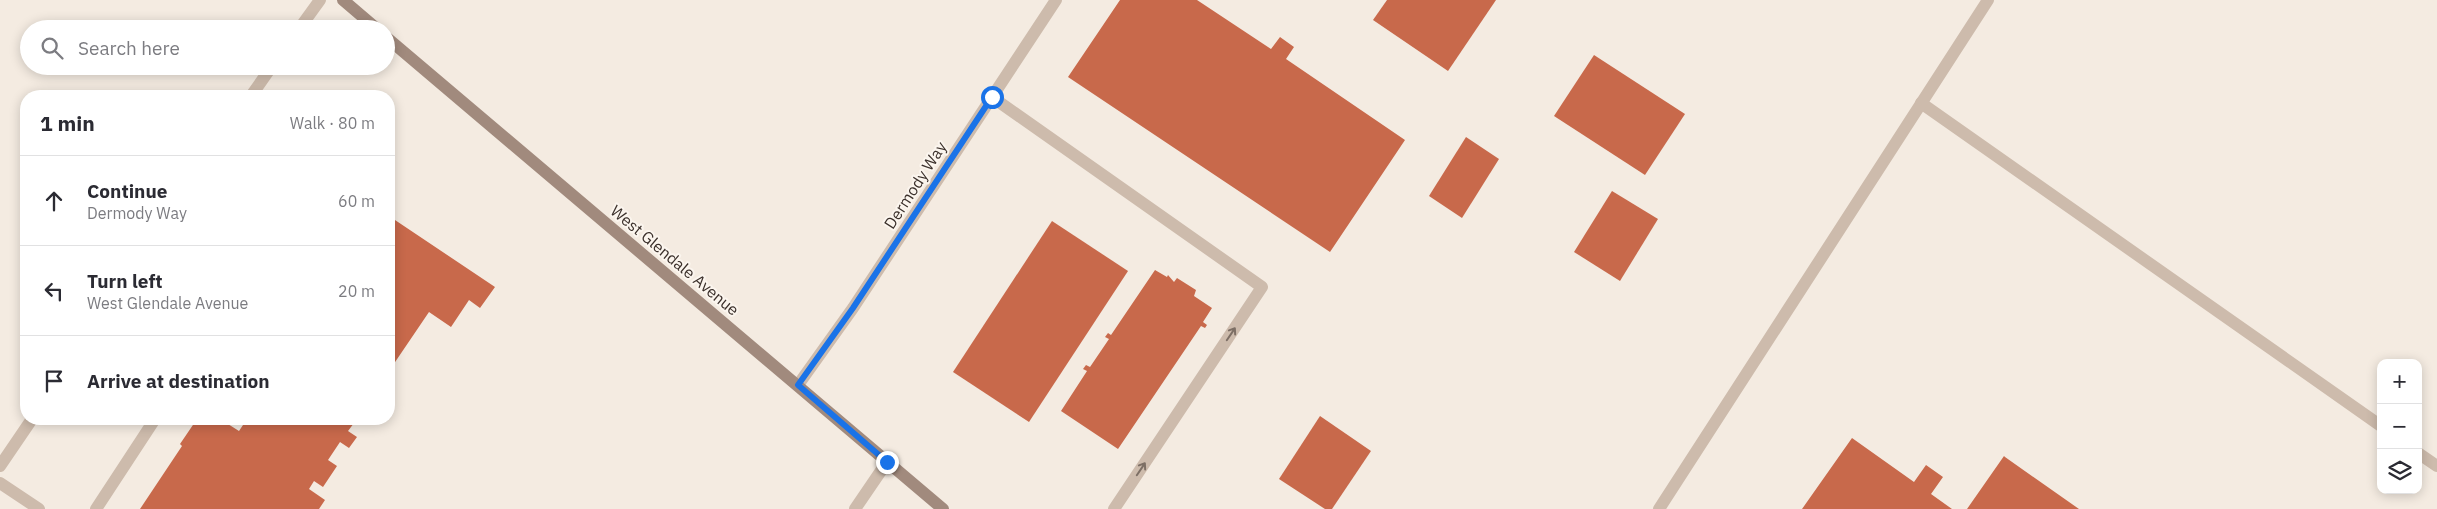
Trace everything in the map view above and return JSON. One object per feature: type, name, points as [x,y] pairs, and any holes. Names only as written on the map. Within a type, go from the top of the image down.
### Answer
[{"type":"main road","points":[[343,0],[366,20]]},
{"type":"main road","name":"West Glendale Avenue","points":[[395,44],[943,509]]},
{"type":"street","points":[[306,20],[320,0]]},
{"type":"street","name":"Dermody Way","points":[[798,385],[853,308],[1056,0]]},
{"type":"street","points":[[1659,509],[1988,0]]},
{"type":"street","points":[[256,90],[266,75]]},
{"type":"street","points":[[992,97],[1262,287],[1114,509]]},
{"type":"street","points":[[1921,103],[2377,423]]},
{"type":"street","points":[[0,466],[28,425]]},
{"type":"street","points":[[96,509],[151,425]]},
{"type":"street","points":[[2422,456],[2437,466]]},
{"type":"street","points":[[855,509],[887,462]]},
{"type":"street","points":[[0,483],[39,509]]},
{"type":"building","points":[[1120,0],[1197,0],[1271,49],[1280,37],[1294,47],[1286,59],[1405,140],[1330,252],[1068,77]]},
{"type":"building","points":[[1387,0],[1496,0],[1448,71],[1373,20]]},
{"type":"building","points":[[1594,55],[1685,114],[1645,175],[1554,116]]},
{"type":"building","points":[[1466,137],[1499,159],[1462,218],[1429,196]]},
{"type":"building","points":[[1612,191],[1658,219],[1620,281],[1574,252]]},
{"type":"building","points":[[395,220],[495,287],[480,308],[469,300],[451,327],[429,312],[395,362]]},
{"type":"building","points":[[1052,221],[1128,271],[1029,422],[953,372]]},
{"type":"building","points":[[1155,270],[1167,277],[1168,275],[1174,282],[1177,278],[1196,290],[1194,296],[1212,308],[1203,322],[1207,325],[1205,328],[1201,326],[1118,449],[1061,411],[1087,371],[1083,369],[1086,365],[1090,367],[1109,339],[1105,337],[1108,333],[1111,335]]},
{"type":"building","points":[[1320,416],[1371,451],[1332,509],[1325,509],[1279,479]]},
{"type":"building","points":[[193,425],[230,425],[239,431],[243,425],[352,425],[348,431],[357,437],[349,448],[340,442],[328,460],[337,466],[323,487],[314,481],[309,489],[325,500],[319,509],[140,509],[182,446],[180,444]]},
{"type":"building","points":[[1852,438],[1914,482],[1926,465],[1943,477],[1931,494],[1952,509],[1802,509]]},
{"type":"building","points":[[2005,457],[2079,509],[1967,509]]},
{"type":"route","points":[[887,462],[798,385],[853,308],[992,97]]}]
